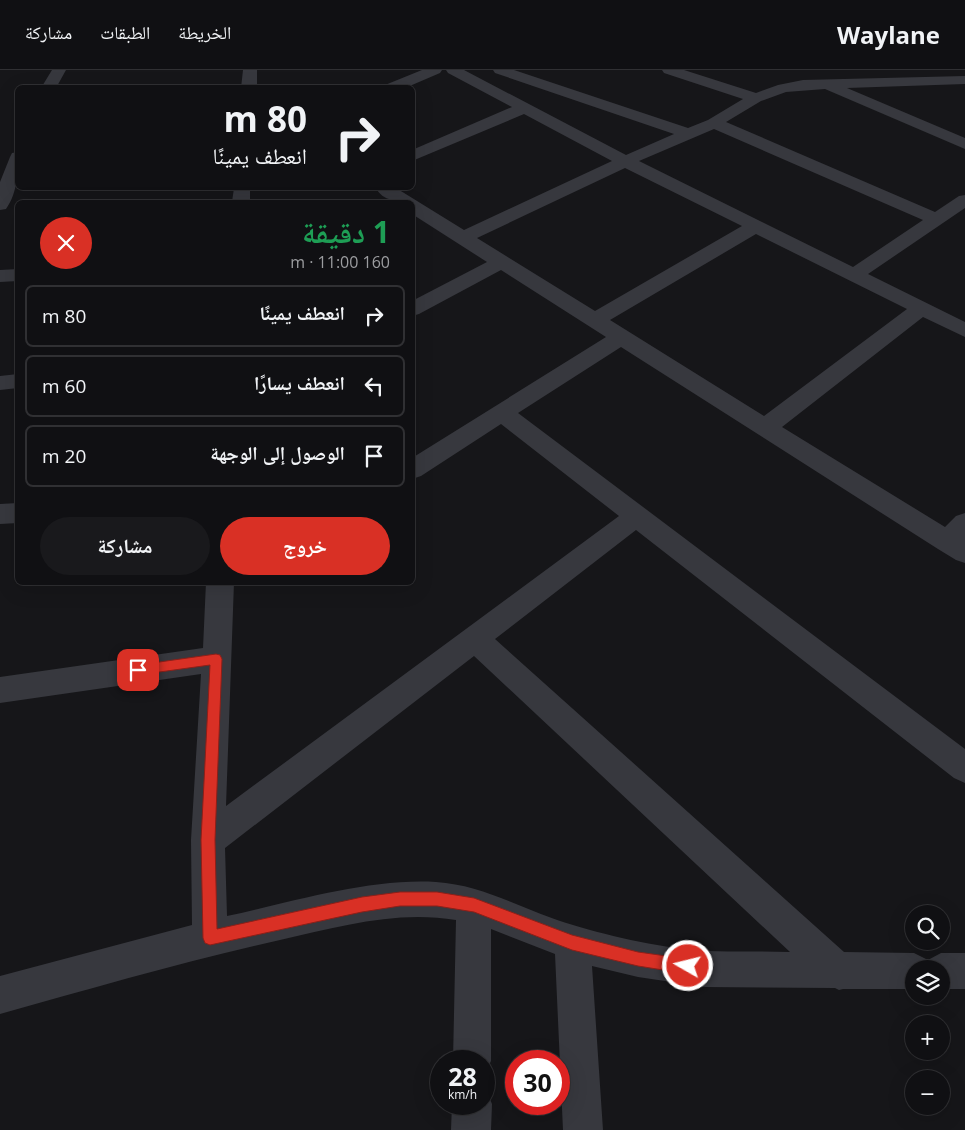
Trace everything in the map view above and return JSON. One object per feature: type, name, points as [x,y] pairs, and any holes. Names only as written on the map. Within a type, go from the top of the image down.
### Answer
[{"type":"street","points":[[50,85],[60,70]]},
{"type":"street","points":[[249,85],[250,70]]},
{"type":"street","points":[[398,85],[435,70]]},
{"type":"street","points":[[452,70],[626,161],[965,330]]},
{"type":"street","points":[[500,70],[689,134]]},
{"type":"street","points":[[669,70],[756,98]]},
{"type":"street","points":[[463,238],[626,161],[714,123],[756,98],[814,77],[850,70]]},
{"type":"street","points":[[878,70],[893,81]]},
{"type":"street","points":[[814,77],[893,81],[963,81]]},
{"type":"street","points":[[814,77],[965,144]]},
{"type":"street","points":[[415,155],[524,108]]},
{"type":"street","points":[[714,123],[935,219]]},
{"type":"street","points":[[0,205],[12,185],[11,164]]},
{"type":"street","points":[[387,190],[402,200]]},
{"type":"street","points":[[854,275],[965,200]]},
{"type":"street","points":[[415,209],[956,547],[965,523]]},
{"type":"street","points":[[594,321],[756,226]]},
{"type":"street","points":[[415,308],[502,262]]},
{"type":"street","points":[[0,276],[15,275]]},
{"type":"street","points":[[764,428],[921,309]]},
{"type":"street","points":[[415,468],[620,338]]},
{"type":"street","points":[[0,383],[15,382]]},
{"type":"street","points":[[502,413],[965,768]]},
{"type":"street","points":[[0,514],[15,513]]},
{"type":"street","points":[[208,840],[637,516]]},
{"type":"street","points":[[210,938],[208,840],[216,659],[225,586]]},
{"type":"street","points":[[475,639],[839,972]]},
{"type":"street","points":[[0,690],[216,659]]},
{"type":"street","points":[[0,995],[210,938],[362,904],[400,899],[437,899],[474,905],[572,943],[638,959],[705,969],[839,972],[905,971]]},
{"type":"street","points":[[472,1050],[474,905]]},
{"type":"street","points":[[572,943],[583,1130]]},
{"type":"street","points":[[950,971],[965,971]]},
{"type":"street","points":[[471,1130],[472,1115]]},
{"type":"route","points":[[138,670],[216,659],[208,840],[210,938],[362,904],[400,899],[437,899],[474,905],[572,943],[638,959],[688,966]]}]
